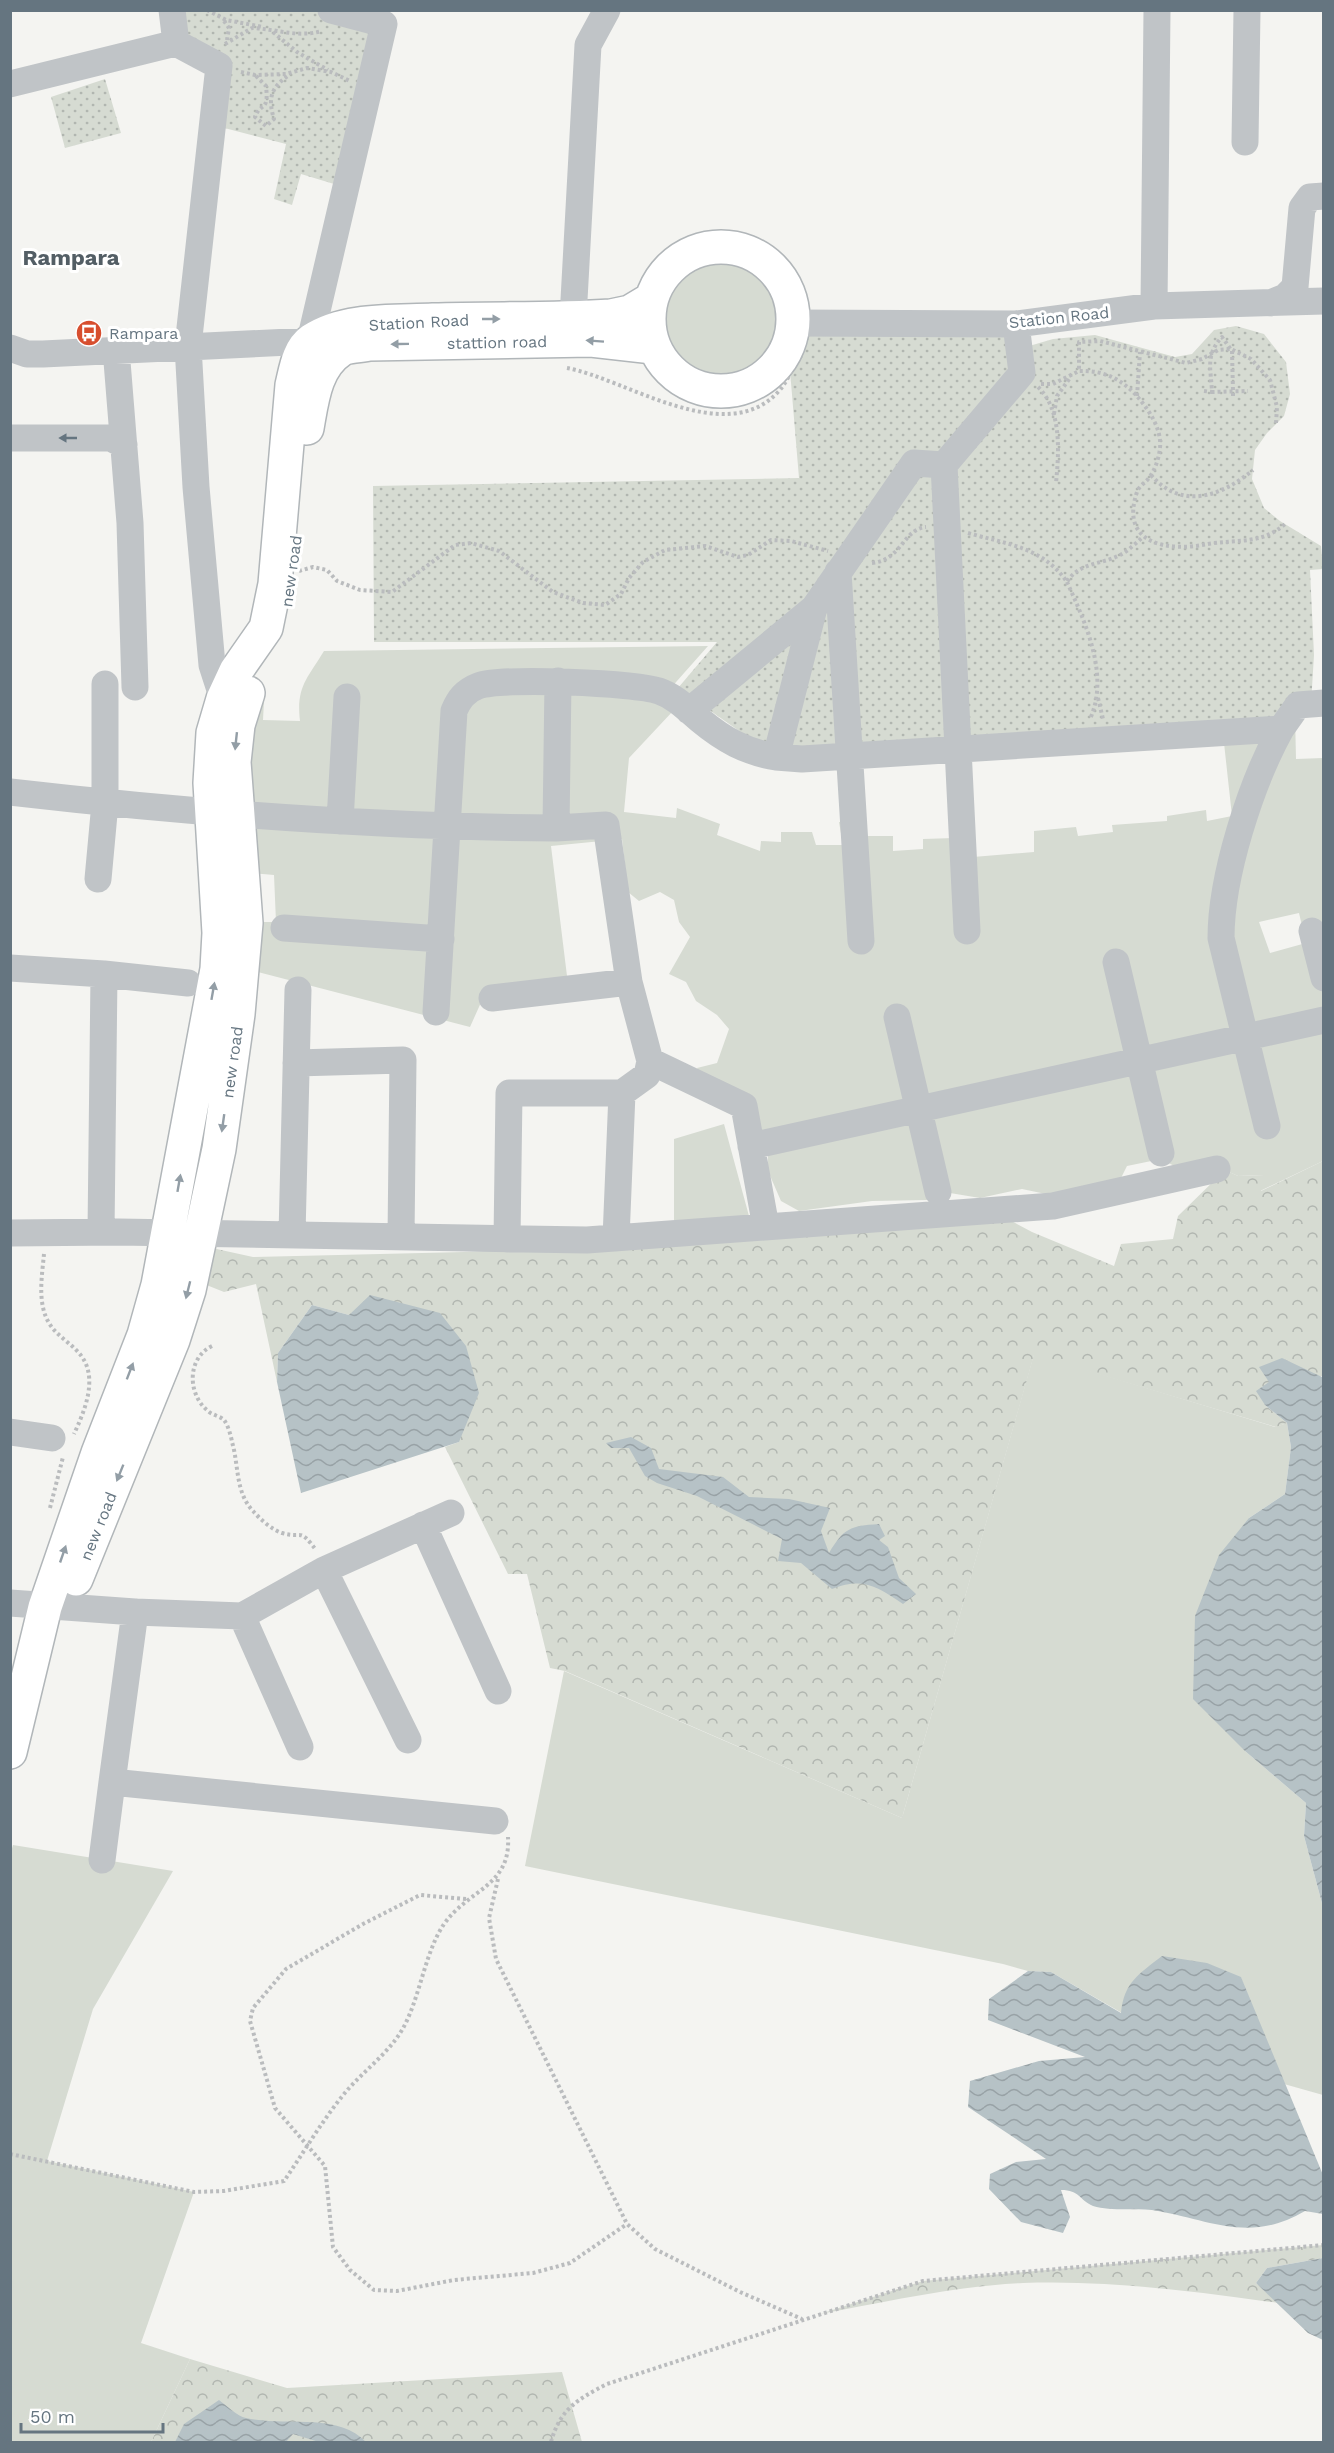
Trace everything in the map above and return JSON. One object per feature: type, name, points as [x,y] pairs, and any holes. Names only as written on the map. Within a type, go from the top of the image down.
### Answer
[{"type":"main road","points":[[720,247],[743,251],[764,261],[780,278],[790,300],[799,332],[775,368],[756,383],[733,391],[709,391],[685,383],[666,368],[653,347],[650,300],[660,279],[676,262],[696,250],[720,247]]},
{"type":"main road","name":"Station Road","points":[[310,341],[329,331],[392,322],[573,318],[630,312],[650,300]]},
{"type":"main road","name":"stattion road","points":[[342,349],[369,344],[591,340],[653,347]]},
{"type":"main road","name":"new road","points":[[233,703],[236,671],[266,628],[275,585],[292,385],[298,358],[310,341]]},
{"type":"main road","name":"new road","points":[[10,1752],[55,1608],[173,1340],[189,1290],[185,1233],[219,1149],[238,1014],[246,923],[225,815],[210,783],[213,733],[233,703],[249,690],[279,642],[298,568],[305,442],[313,392],[324,366],[342,349]]},
{"type":"main road","name":"new road","points":[[10,1761],[55,1608]]},
{"type":"street","points":[[172,10],[176,43]]},
{"type":"street","points":[[573,318],[588,45],[607,10]]},
{"type":"street","points":[[1154,306],[1157,10]]},
{"type":"street","points":[[1245,142],[1246,10]]},
{"type":"street","points":[[310,341],[384,24],[336,12]]},
{"type":"street","points":[[10,84],[176,43],[219,66],[188,346],[196,487],[210,653],[233,703]]},
{"type":"street","points":[[1270,303],[1285,297],[1295,287],[1302,208],[1310,197],[1323,196]]},
{"type":"street","name":"Station Road","points":[[799,332],[1016,324],[1154,306],[1323,301]]},
{"type":"street","points":[[968,931],[944,465],[1022,373],[1016,324]]},
{"type":"street","points":[[310,341],[342,349]]},
{"type":"street","points":[[310,341],[322,348],[324,361],[313,392]]},
{"type":"street","name":"Station Road","points":[[188,346],[310,341]]},
{"type":"street","points":[[10,348],[27,354],[188,346]]},
{"type":"street","points":[[116,349],[130,523],[135,687]]},
{"type":"street","points":[[10,438],[111,438],[124,445]]},
{"type":"street","points":[[689,711],[814,608],[914,463],[944,465]]},
{"type":"street","points":[[844,563],[850,756],[861,941]]},
{"type":"street","points":[[776,758],[814,608]]},
{"type":"street","points":[[436,1012],[449,828],[454,711],[460,697],[479,685],[558,681],[658,690],[674,698],[732,744],[754,753],[776,758],[850,756],[1281,729]]},
{"type":"street","points":[[556,828],[558,681]]},
{"type":"street","points":[[98,879],[105,803],[105,684]]},
{"type":"street","points":[[340,821],[347,697]]},
{"type":"street","points":[[1267,1126],[1221,938],[1221,914],[1246,810],[1264,759],[1298,705],[1323,703]]},
{"type":"street","points":[[10,792],[225,815],[449,828],[556,828],[606,825],[629,982],[650,1061],[647,1075],[622,1093],[509,1093],[507,1239]]},
{"type":"street","points":[[284,928],[441,939]]},
{"type":"street","points":[[1312,931],[1323,978]]},
{"type":"street","points":[[1116,962],[1161,1153]]},
{"type":"street","points":[[10,968],[104,974],[188,983]]},
{"type":"street","points":[[101,1232],[104,974]]},
{"type":"street","points":[[492,998],[629,982]]},
{"type":"street","points":[[292,1235],[298,990]]},
{"type":"street","points":[[897,1017],[938,1192]]},
{"type":"street","points":[[751,1146],[1323,1020]]},
{"type":"street","points":[[296,1063],[403,1060],[401,1237]]},
{"type":"street","points":[[650,1061],[744,1106],[766,1227]]},
{"type":"street","points":[[616,1238],[622,1093]]},
{"type":"street","points":[[10,1233],[185,1233],[507,1239],[616,1238],[1053,1206],[1217,1169]]},
{"type":"street","points":[[10,1432],[52,1438]]},
{"type":"street","points":[[10,1603],[55,1608],[242,1616],[324,1570],[451,1513]]},
{"type":"street","points":[[423,1525],[498,1691]]},
{"type":"street","points":[[324,1570],[408,1740]]},
{"type":"street","points":[[102,1860],[135,1612]]},
{"type":"street","points":[[242,1616],[300,1748]]},
{"type":"street","points":[[112,1782],[495,1821]]},
{"type":"path","points":[[207,10],[219,17],[229,28],[227,40],[219,53],[219,66],[255,75],[307,68],[331,72]]},
{"type":"path","points":[[227,40],[252,28],[308,35],[328,29],[339,22],[336,12]]},
{"type":"path","points":[[219,17],[260,25],[331,72],[368,93]]},
{"type":"path","points":[[255,75],[267,86],[266,106],[255,117],[266,126],[274,119],[269,108],[272,92],[287,76],[298,70]]},
{"type":"path","points":[[565,368],[587,371],[685,409],[716,414],[747,411],[778,393],[790,376],[799,332]]},
{"type":"path","points":[[1212,392],[1210,354],[1212,348],[1222,337],[1231,349],[1251,359],[1270,380],[1277,407],[1276,423]]},
{"type":"path","points":[[1054,418],[1057,396],[1066,381],[1077,372],[1080,342],[1100,341],[1186,363],[1218,350],[1231,349]]},
{"type":"path","points":[[1231,349],[1233,393]]},
{"type":"path","points":[[1137,397],[1140,352]]},
{"type":"path","points":[[1056,483],[1059,450],[1050,398],[1036,384],[1053,384],[1077,372],[1095,370],[1110,375],[1137,397],[1155,423],[1160,446],[1151,475],[1138,489],[1134,506],[1136,522],[1143,537],[1158,546],[1194,547],[1265,538],[1285,524]]},
{"type":"path","points":[[1204,391],[1233,393],[1248,391]]},
{"type":"path","points":[[1151,475],[1165,487],[1190,496],[1211,495],[1235,484],[1253,470]]},
{"type":"path","points":[[298,568],[313,567],[327,570],[337,581],[360,590],[392,592],[455,545],[471,543],[499,551],[553,592],[583,603],[605,605],[621,594],[628,578],[643,562],[664,550],[705,546],[738,557],[748,555],[771,540],[791,541],[839,554],[844,563],[874,563],[898,552],[907,538],[921,527],[948,527],[1017,544],[1043,557],[1067,582],[1078,606],[1095,660],[1098,694],[1079,741]]},
{"type":"path","points":[[1067,582],[1084,565],[1102,563],[1122,554],[1143,537]]},
{"type":"path","points":[[212,1346],[201,1351],[192,1368],[194,1390],[206,1410],[224,1421],[232,1441],[241,1491],[251,1510],[269,1526],[283,1533],[297,1533],[307,1537],[318,1552],[324,1570]]},
{"type":"path","points":[[495,1821],[503,1823],[508,1830],[509,1854],[498,1878],[489,1918],[496,1959],[627,2224],[655,2249],[802,2320]]},
{"type":"path","points":[[10,2154],[194,2192],[224,2191],[284,2181],[344,2093],[386,2051],[402,2029],[444,1925],[466,1899],[498,1878]]},
{"type":"path","points":[[466,1899],[420,1896],[394,1908],[286,1969],[253,2008],[250,2021],[275,2108],[325,2166],[333,2247],[350,2271],[374,2290],[397,2291],[454,2280],[533,2273],[570,2263],[627,2224]]},
{"type":"path","points":[[551,2442],[556,2424],[577,2399],[607,2384],[923,2281],[1323,2245]]},
{"type":"green space","points":[[172,11],[331,11],[384,24],[334,184],[301,174],[292,205],[274,199],[286,144],[213,125],[219,66],[176,43]]},
{"type":"green space","points":[[105,79],[121,133],[65,148],[51,97]]},
{"type":"green space","points":[[722,260],[755,270],[771,286],[781,319],[771,352],[755,368],[722,378],[689,368],[673,352],[663,319],[673,286],[689,270]]},
{"type":"green space","points":[[793,323],[1016,324],[1019,349],[1053,339],[1095,335],[1175,357],[1192,354],[1214,330],[1236,326],[1264,334],[1286,362],[1290,394],[1284,416],[1267,433],[1255,450],[1252,479],[1264,508],[1280,521],[1321,546],[1323,569],[1310,570],[1314,655],[1311,704],[1281,729],[776,757],[678,688],[717,642],[374,642],[373,486],[799,478],[788,347]]},
{"type":"green space","points":[[708,646],[669,690],[673,711],[629,758],[624,812],[676,818],[677,808],[720,824],[717,835],[760,851],[761,841],[781,842],[781,832],[812,832],[816,845],[843,845],[839,822],[848,823],[862,836],[893,836],[893,851],[923,849],[923,839],[954,838],[973,857],[1034,852],[1034,831],[1076,827],[1078,836],[1113,832],[1112,825],[1167,821],[1167,816],[1206,810],[1207,821],[1232,816],[1224,743],[1295,715],[1296,759],[1323,758],[1323,1161],[1260,1191],[1263,1175],[1238,1176],[1209,1163],[1180,1169],[1161,1159],[1127,1166],[1119,1182],[1065,1198],[1022,1189],[980,1198],[950,1193],[927,1200],[872,1201],[799,1211],[781,1201],[768,1171],[768,1143],[704,1080],[697,1068],[717,1063],[729,1029],[717,1015],[696,1001],[686,982],[669,974],[690,937],[679,922],[674,900],[660,892],[639,901],[628,892],[622,839],[551,846],[567,976],[483,998],[470,1027],[254,971],[262,922],[276,922],[274,875],[250,873],[249,690],[264,701],[263,720],[300,721],[301,691],[324,651]],"holes":[[[1299,913],[1306,943],[1270,953],[1259,922]]]},
{"type":"green space","points":[[724,1124],[749,1216],[674,1230],[674,1139]]},
{"type":"green space","points":[[1323,1161],[1323,1376],[1269,1382],[1265,1405],[1287,1423],[1276,1427],[1034,1355],[902,1818],[565,1671],[550,1668],[527,1574],[508,1574],[445,1447],[459,1442],[349,1315],[312,1305],[278,1353],[277,1382],[256,1284],[224,1292],[204,1284],[212,1248],[253,1257],[464,1252],[682,1243],[991,1210],[1032,1232],[1114,1266],[1121,1244],[1173,1239],[1178,1216],[1225,1170],[1238,1176],[1264,1175],[1261,1191]]},
{"type":"green space","points":[[1034,1354],[1275,1427],[1287,1423],[1291,1447],[1285,1494],[1249,1518],[1245,1751],[1306,1803],[1304,1836],[1323,1907],[1323,2095],[1284,2084],[1241,1978],[1122,2013],[1051,1972],[1028,1971],[525,1866],[564,1671],[902,1818]]},
{"type":"green space","points":[[13,1845],[173,1871],[93,2009],[47,2161],[194,2192],[141,2343],[190,2359],[151,2442],[11,2442],[10,1855]]},
{"type":"green space","points":[[1323,2245],[1323,2258],[1267,2268],[1256,2283],[1278,2303],[1119,2285],[1023,2283],[946,2291],[820,2314],[923,2281]]},
{"type":"green space","points":[[190,2359],[287,2388],[562,2372],[582,2442],[151,2442]]},
{"type":"water","points":[[370,1295],[440,1313],[466,1346],[479,1393],[459,1442],[301,1493],[277,1382],[278,1353],[312,1305],[349,1315]]},
{"type":"water","points":[[1282,1358],[1323,1376],[1323,1907],[1304,1836],[1306,1803],[1245,1751],[1193,1699],[1195,1616],[1219,1555],[1249,1518],[1285,1494],[1291,1447],[1287,1423],[1265,1405],[1256,1391],[1269,1382],[1259,1367]]},
{"type":"water","points":[[631,1437],[651,1448],[659,1469],[723,1477],[749,1497],[789,1499],[830,1508],[821,1531],[829,1553],[839,1538],[854,1527],[879,1524],[885,1536],[879,1540],[888,1547],[899,1578],[916,1594],[903,1604],[869,1585],[852,1584],[832,1589],[801,1563],[778,1561],[782,1539],[697,1496],[657,1483],[645,1476],[629,1448],[611,1448],[606,1443]]},
{"type":"water","points":[[1162,1956],[1207,1963],[1241,1977],[1323,2175],[1323,2214],[1305,2211],[1285,2221],[1267,2226],[1232,2227],[1158,2211],[1100,2208],[1088,2204],[1076,2193],[1061,2190],[1070,2217],[1063,2233],[1021,2222],[989,2189],[990,2174],[1016,2162],[1046,2159],[968,2107],[970,2081],[1039,2061],[1085,2057],[988,2020],[989,1999],[1028,1971],[1051,1972],[1121,2013],[1129,1986]]},
{"type":"water","points":[[1324,2258],[1323,2340],[1308,2333],[1256,2283],[1267,2268]]},
{"type":"water","points":[[219,2400],[246,2418],[310,2422],[341,2427],[366,2442],[319,2442],[293,2434],[286,2442],[175,2442],[184,2424]]},
{"type":"place","name":"Rampara","points":[[89,333]]},
{"type":"district","name":"Rampara","points":[[71,257]]}]
